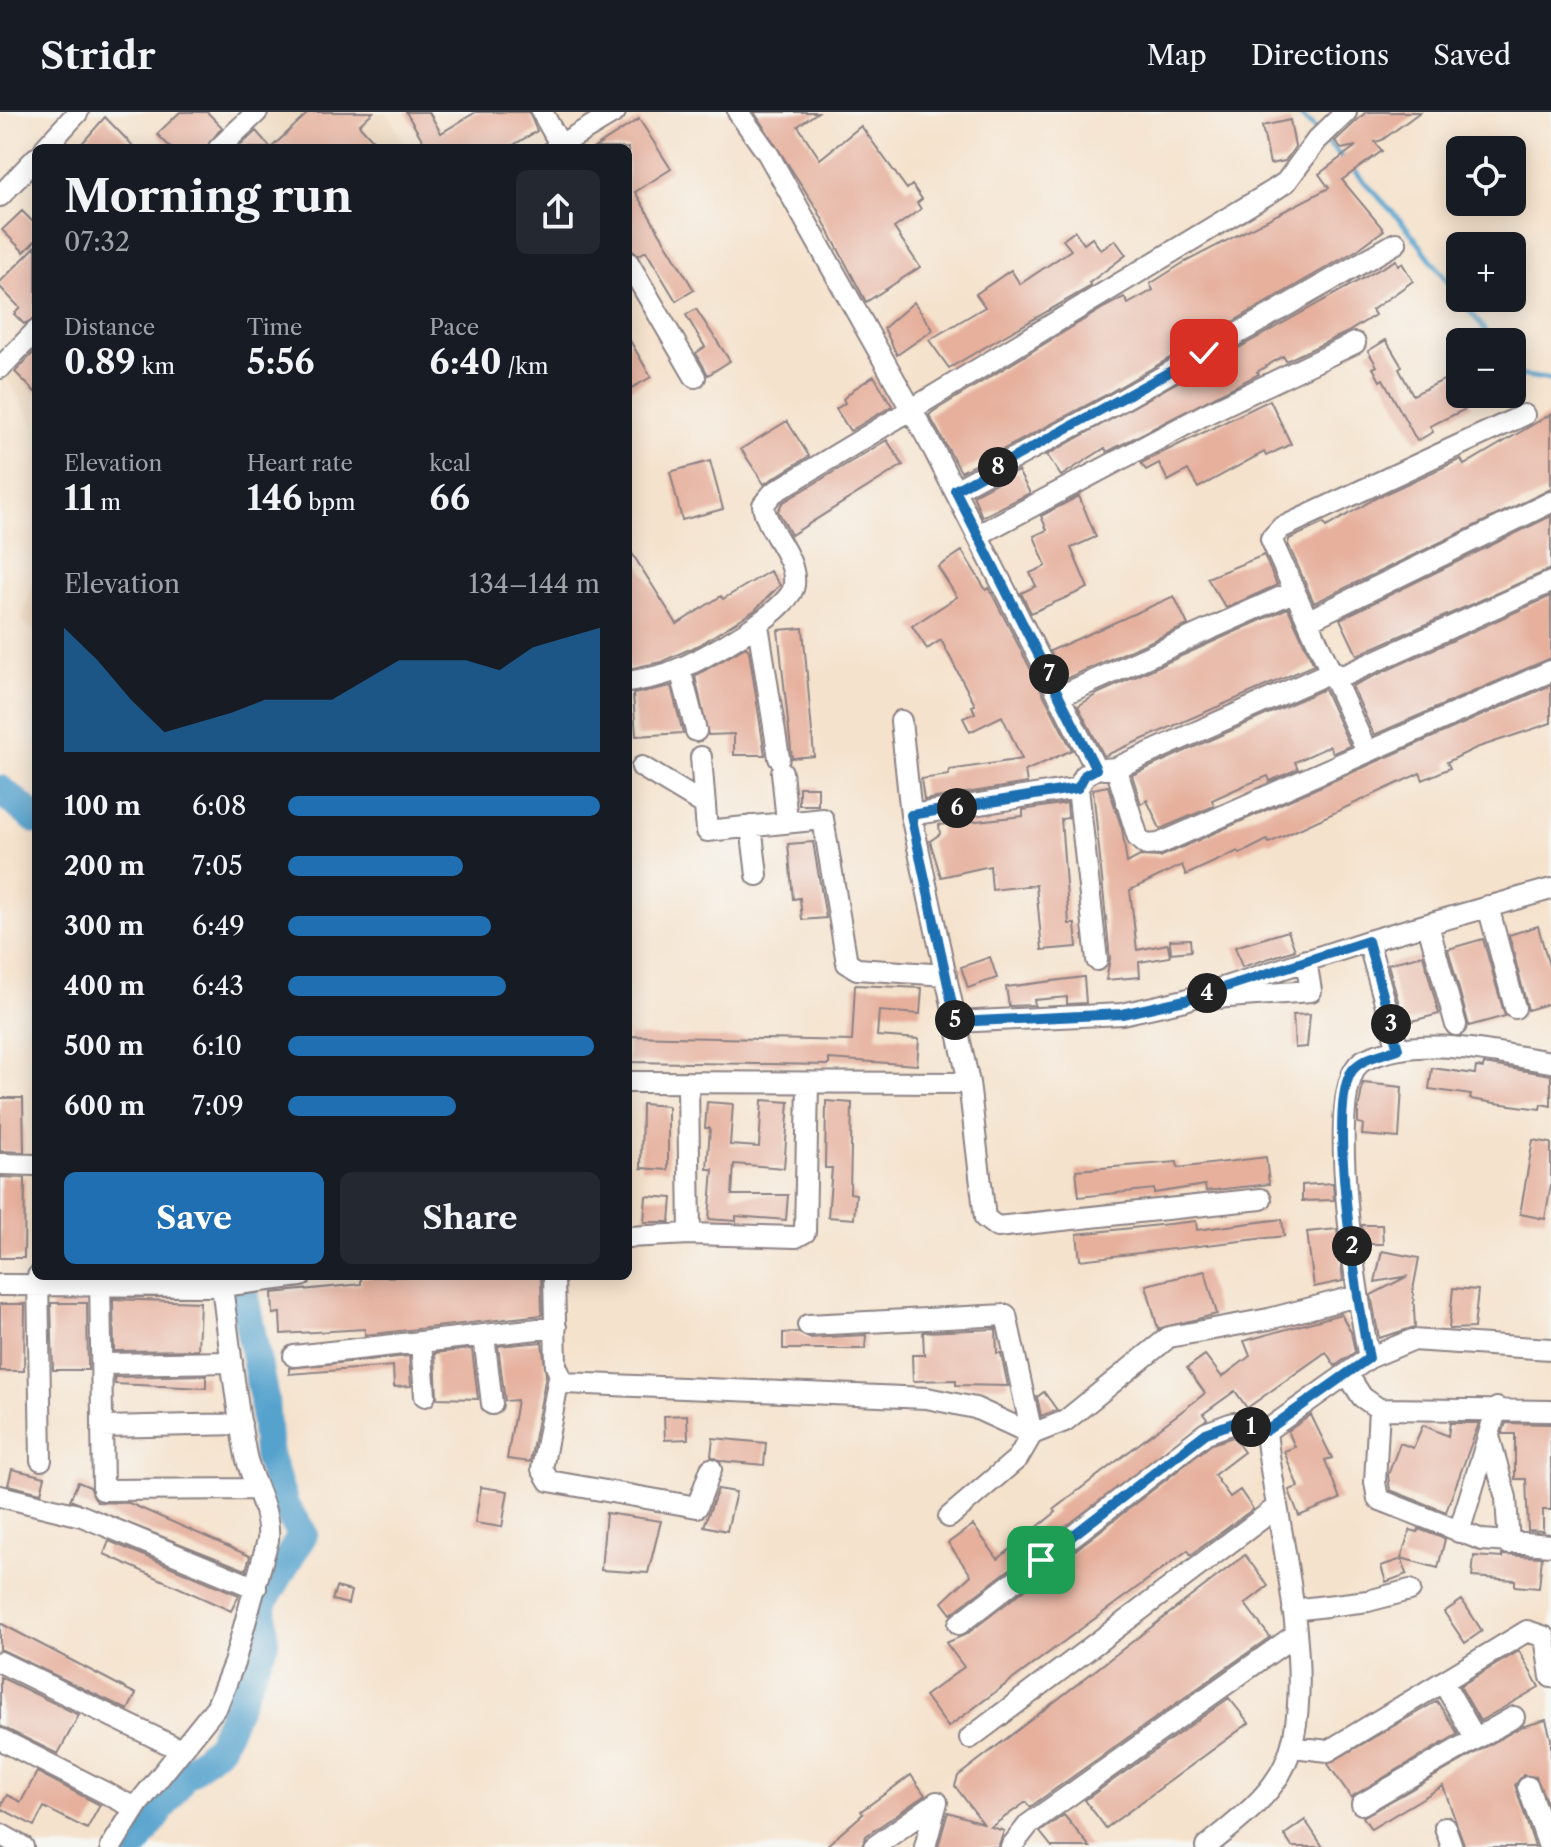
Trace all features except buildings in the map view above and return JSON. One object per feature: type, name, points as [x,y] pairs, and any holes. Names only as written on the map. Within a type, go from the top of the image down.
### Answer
[{"type":"street","points":[[49,144],[78,112]]},
{"type":"street","points":[[223,144],[257,112]]},
{"type":"street","points":[[542,112],[558,144]]},
{"type":"street","points":[[738,112],[768,154],[912,411],[1060,696],[1106,769],[1138,838],[1151,845],[1551,671]]},
{"type":"street","points":[[632,681],[680,669],[758,625],[788,601],[795,582],[792,569],[764,511],[765,500],[1286,182],[1321,135],[1346,112]]},
{"type":"street","points":[[563,144],[608,114]]},
{"type":"street","points":[[0,196],[32,162]]},
{"type":"street","points":[[955,490],[1108,408],[1396,243]]},
{"type":"street","points":[[632,269],[695,377]]},
{"type":"street","points":[[0,368],[32,335]]},
{"type":"street","points":[[978,535],[1204,415],[1355,343]]},
{"type":"street","points":[[1367,752],[1271,539],[1281,528],[1524,415]]},
{"type":"street","points":[[1309,620],[1551,502]]},
{"type":"street","points":[[1097,960],[1078,788],[1085,775],[1334,675],[1551,582]]},
{"type":"street","points":[[1060,696],[1295,591]]},
{"type":"street","points":[[758,625],[787,822]]},
{"type":"street","points":[[680,669],[696,731]]},
{"type":"street","points":[[901,721],[911,815],[969,1083],[983,1212],[989,1224],[997,1227],[1261,1199]]},
{"type":"street","points":[[701,757],[707,831],[823,819],[847,963],[857,969],[946,975]]},
{"type":"street","points":[[642,767],[705,805]]},
{"type":"street","points":[[911,815],[1078,788]]},
{"type":"street","points":[[751,826],[757,875]]},
{"type":"street","points":[[956,1022],[1122,1014],[1185,1000],[1488,906],[1550,894]]},
{"type":"street","points":[[1488,906],[1515,1008]]},
{"type":"street","points":[[1428,925],[1456,1025]]},
{"type":"street","points":[[1368,941],[1398,1049]]},
{"type":"street","points":[[1185,1000],[1311,991],[1306,960]]},
{"type":"street","points":[[1369,1358],[1357,1296],[1346,1188],[1346,1086],[1351,1072],[1362,1061],[1398,1049],[1421,1046],[1551,1062]]},
{"type":"street","points":[[632,1082],[969,1083]]},
{"type":"street","points":[[688,1084],[690,1234]]},
{"type":"street","points":[[632,1237],[690,1234],[796,1237],[805,1232],[808,1084]]},
{"type":"street","points":[[0,1164],[32,1165]]},
{"type":"street","points":[[0,1285],[38,1280],[228,1285],[272,1280]]},
{"type":"street","points":[[38,1280],[41,1460]]},
{"type":"street","points":[[100,1280],[103,1490],[257,1489]]},
{"type":"street","points":[[554,1280],[559,1377],[542,1469],[549,1481],[697,1507],[711,1469]]},
{"type":"street","points":[[111,1847],[135,1808],[217,1706],[256,1588],[269,1524],[245,1455],[232,1362],[228,1285]]},
{"type":"street","points":[[949,1517],[1018,1458],[1032,1434],[1065,1421],[1153,1346],[1179,1332],[1269,1319],[1357,1296]]},
{"type":"street","points":[[808,1325],[1006,1315],[1032,1434]]},
{"type":"street","points":[[294,1356],[556,1327]]},
{"type":"street","points":[[484,1336],[492,1404]]},
{"type":"street","points":[[959,1624],[1206,1433],[1233,1423],[1266,1431],[1369,1358],[1412,1340],[1551,1349]]},
{"type":"street","points":[[421,1342],[425,1396]]},
{"type":"street","points":[[102,1364],[232,1362]]},
{"type":"street","points":[[1348,1375],[1362,1397],[1379,1409],[1551,1411]]},
{"type":"street","points":[[559,1377],[573,1386],[927,1398],[975,1408],[1032,1434]]},
{"type":"street","points":[[1459,1532],[1497,1408]]},
{"type":"street","points":[[1379,1409],[1375,1482],[1378,1499],[1482,1540],[1551,1545]]},
{"type":"street","points":[[102,1427],[241,1424]]},
{"type":"street","points":[[1206,1847],[1261,1799],[1280,1775],[1293,1747],[1297,1727],[1293,1610],[1266,1431]]},
{"type":"street","points":[[1489,1436],[1506,1498],[1509,1544]]},
{"type":"street","points":[[0,1496],[82,1516],[256,1588]]},
{"type":"street","points":[[970,1738],[1277,1507]]},
{"type":"street","points":[[1293,1610],[1368,1601],[1410,1590]]},
{"type":"street","points":[[1293,1747],[1328,1751],[1527,1631],[1545,1637],[1551,1677]]},
{"type":"street","points":[[1020,1835],[1295,1635]]},
{"type":"street","points":[[0,1662],[181,1750]]},
{"type":"street","points":[[1443,1682],[1475,1738]]},
{"type":"street","points":[[1362,1804],[1514,1717]]},
{"type":"street","points":[[3,1742],[135,1808]]},
{"type":"street","points":[[1528,1787],[1549,1847]]},
{"type":"street","points":[[874,1847],[937,1802],[925,1847]]},
{"type":"street","points":[[1445,1827],[1452,1847]]},
{"type":"street","points":[[0,1834],[23,1847]]},
{"type":"shaded area","points":[[269,112],[386,112],[405,144],[237,144]]},
{"type":"shaded area","points":[[32,347],[32,421],[5,374]]},
{"type":"shaded area","points":[[32,588],[32,629],[22,620]]},
{"type":"waterway","points":[[1297,112],[1317,131]]},
{"type":"waterway","points":[[1323,138],[1344,160]]},
{"type":"waterway","points":[[1351,167],[1408,229],[1446,279]]},
{"type":"waterway","points":[[1471,312],[1483,328]]},
{"type":"waterway","points":[[1526,376],[1551,380]]},
{"type":"waterway","points":[[0,790],[32,816]]},
{"type":"waterway","points":[[134,1847],[182,1778],[220,1745],[264,1642],[262,1604],[303,1534],[285,1508],[268,1455],[264,1399],[241,1280]]},
{"type":"route","points":[[1041,1560],[1206,1433],[1233,1423],[1266,1431],[1369,1358],[1357,1296],[1346,1188],[1344,1107],[1351,1072],[1362,1061],[1398,1049],[1368,941],[1185,1000],[1122,1014],[956,1022],[911,815],[1078,788],[1085,775],[1096,769],[955,490],[1204,353]]}]
